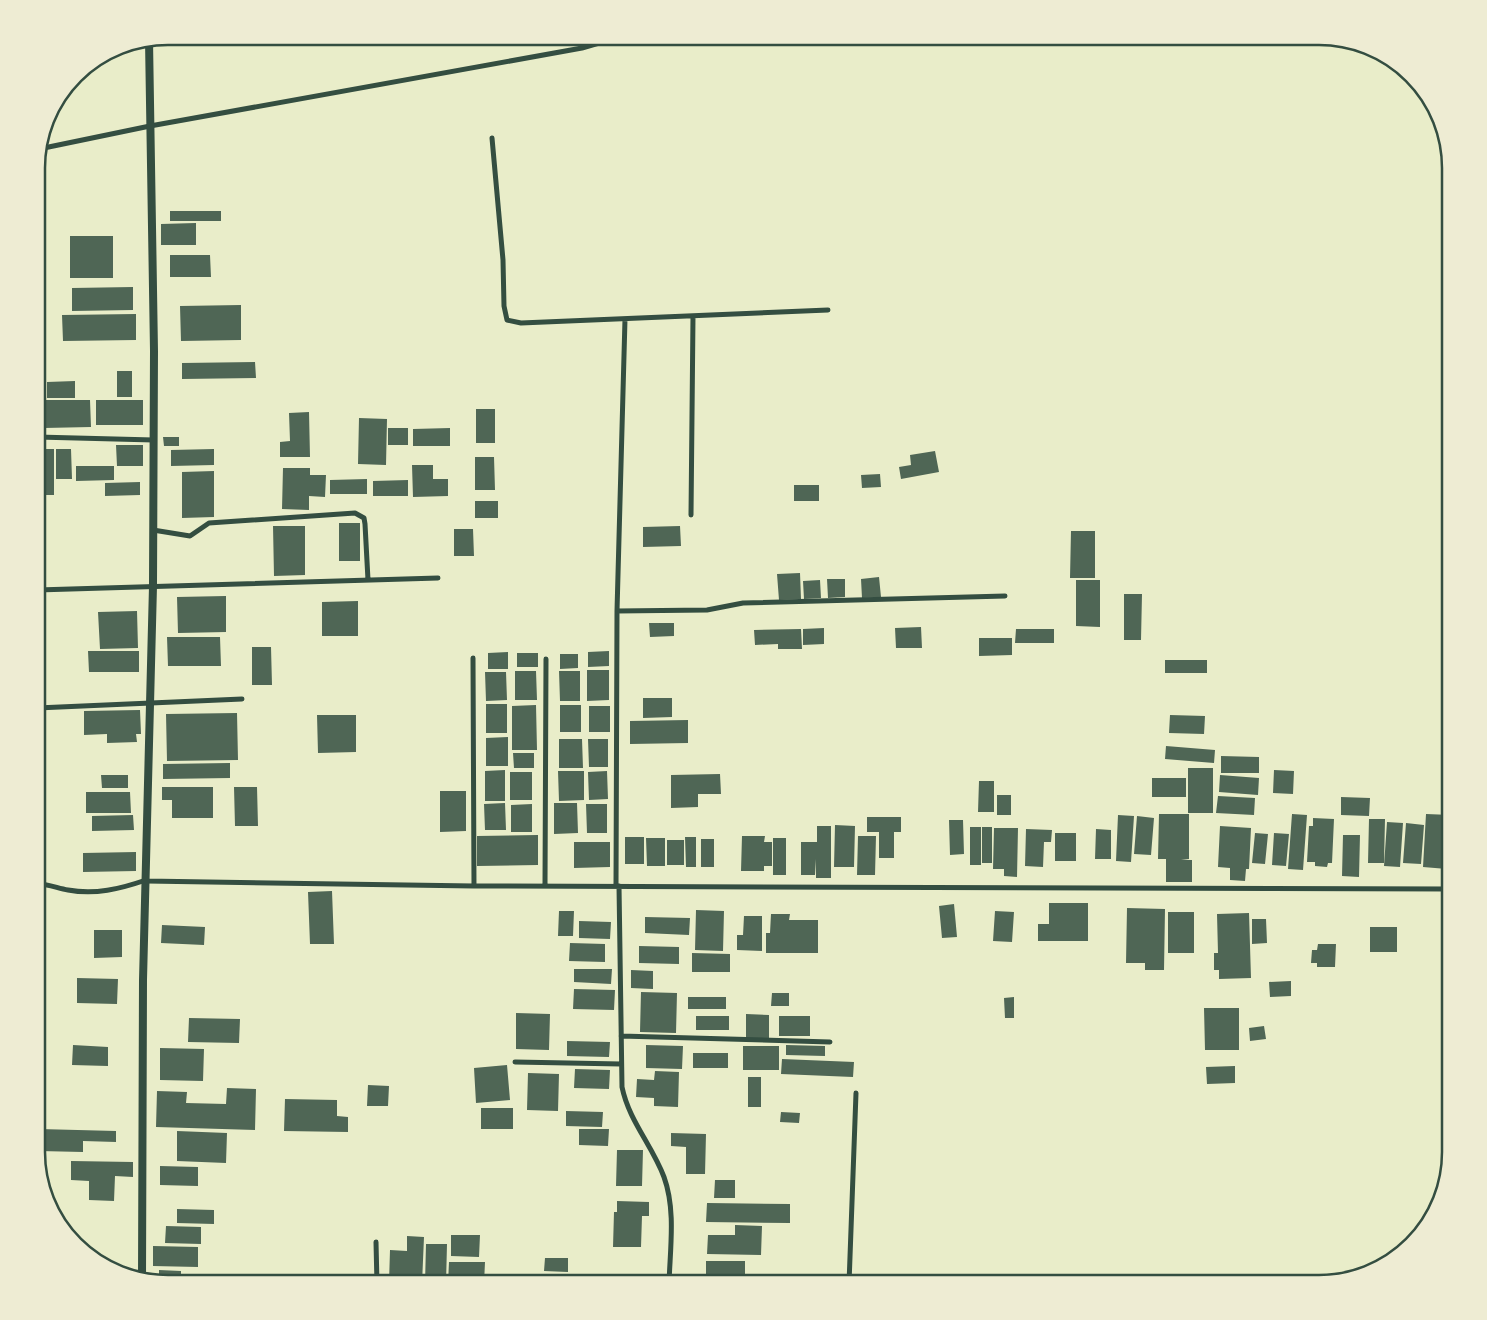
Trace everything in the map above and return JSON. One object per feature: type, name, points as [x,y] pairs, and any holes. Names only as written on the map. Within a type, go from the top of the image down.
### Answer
[{"type":"street","points":[[47,147],[150,126],[592,45]]},
{"type":"street","points":[[142,1272],[146,881],[153,586],[154,440],[149,46]]},
{"type":"street","points":[[492,138],[502,252],[505,315],[507,320],[521,323],[828,310]]},
{"type":"street","points":[[691,515],[693,316]]},
{"type":"street","points":[[625,319],[617,611],[618,886],[622,1087],[626,1106],[663,1175],[671,1203],[669,1275]]},
{"type":"street","points":[[45,437],[154,440]]},
{"type":"street","points":[[153,530],[190,536],[209,523],[355,513],[364,518],[368,580]]},
{"type":"street","points":[[45,590],[438,578]]},
{"type":"street","points":[[617,611],[707,610],[743,603],[1006,596]]},
{"type":"street","points":[[473,658],[474,886]]},
{"type":"street","points":[[545,885],[546,659]]},
{"type":"street","points":[[45,708],[242,699]]},
{"type":"street","points":[[45,884],[68,890],[96,892],[122,888],[146,881],[474,886],[1442,890]]},
{"type":"street","points":[[621,1036],[830,1042]]},
{"type":"street","points":[[515,1062],[621,1064]]},
{"type":"street","points":[[849,1275],[856,1093]]},
{"type":"street","points":[[376,1242],[377,1275]]},
{"type":"building","points":[[170,211],[221,211],[221,221],[170,221]]},
{"type":"building","points":[[196,223],[196,245],[161,245],[161,224]]},
{"type":"building","points":[[70,236],[113,236],[113,278],[70,278]]},
{"type":"building","points":[[170,255],[210,255],[211,277],[170,277]]},
{"type":"building","points":[[133,287],[133,310],[72,311],[72,288]]},
{"type":"building","points":[[241,305],[241,340],[181,341],[180,306]]},
{"type":"building","points":[[136,314],[136,340],[63,341],[62,315]]},
{"type":"building","points":[[255,362],[256,378],[182,379],[182,363]]},
{"type":"building","points":[[117,371],[132,371],[132,397],[117,397]]},
{"type":"building","points":[[75,381],[75,398],[47,398],[47,382]]},
{"type":"building","points":[[45,400],[90,400],[91,427],[45,428]]},
{"type":"building","points":[[96,400],[143,400],[143,425],[96,425]]},
{"type":"building","points":[[476,409],[495,409],[495,443],[476,443]]},
{"type":"building","points":[[309,412],[310,457],[280,457],[280,442],[290,441],[289,413]]},
{"type":"building","points":[[359,418],[387,419],[386,465],[358,464]]},
{"type":"building","points":[[388,428],[408,428],[408,445],[388,445]]},
{"type":"building","points":[[450,428],[450,446],[413,446],[413,429]]},
{"type":"building","points":[[163,437],[179,437],[179,446],[164,446]]},
{"type":"building","points":[[116,445],[143,445],[143,466],[117,466]]},
{"type":"building","points":[[45,449],[54,449],[54,495],[45,495]]},
{"type":"building","points":[[56,449],[71,449],[72,479],[56,479]]},
{"type":"building","points":[[214,449],[214,465],[171,466],[171,450]]},
{"type":"building","points":[[935,451],[939,472],[901,479],[899,467],[911,465],[910,455]]},
{"type":"building","points":[[475,457],[494,457],[495,490],[475,490]]},
{"type":"building","points":[[412,465],[433,465],[433,479],[448,479],[448,496],[413,497]]},
{"type":"building","points":[[76,466],[114,466],[114,480],[76,481]]},
{"type":"building","points":[[283,468],[310,468],[310,475],[326,475],[325,497],[309,496],[309,510],[282,509]]},
{"type":"building","points":[[214,471],[214,517],[182,518],[182,472]]},
{"type":"building","points":[[880,474],[881,487],[862,488],[861,475]]},
{"type":"building","points":[[367,479],[367,494],[330,494],[330,480]]},
{"type":"building","points":[[408,480],[408,496],[373,496],[373,481]]},
{"type":"building","points":[[140,482],[140,495],[105,496],[105,483]]},
{"type":"building","points":[[794,485],[819,485],[819,501],[794,501]]},
{"type":"building","points":[[475,501],[498,501],[498,518],[475,518]]},
{"type":"building","points":[[339,523],[360,523],[360,561],[339,561]]},
{"type":"building","points":[[273,526],[305,526],[305,575],[274,576]]},
{"type":"building","points":[[680,526],[681,546],[643,547],[643,527]]},
{"type":"building","points":[[454,529],[473,529],[474,556],[454,556]]},
{"type":"building","points":[[1071,531],[1095,531],[1095,578],[1070,578]]},
{"type":"building","points":[[800,573],[801,599],[779,600],[777,574]]},
{"type":"building","points":[[879,577],[881,597],[862,598],[861,579]]},
{"type":"building","points":[[827,579],[845,579],[845,597],[828,598]]},
{"type":"building","points":[[820,580],[821,598],[804,599],[803,581]]},
{"type":"building","points":[[1076,580],[1100,580],[1100,627],[1076,626]]},
{"type":"building","points":[[1124,594],[1142,594],[1141,640],[1124,640]]},
{"type":"building","points":[[226,596],[226,632],[178,633],[177,597]]},
{"type":"building","points":[[358,601],[358,636],[322,636],[322,602]]},
{"type":"building","points":[[137,611],[138,648],[100,649],[98,612]]},
{"type":"building","points":[[649,623],[674,623],[674,636],[650,637]]},
{"type":"building","points":[[921,627],[922,648],[896,648],[895,628]]},
{"type":"building","points":[[824,628],[824,644],[803,645],[803,629]]},
{"type":"building","points":[[801,629],[802,649],[778,649],[778,644],[755,645],[754,630]]},
{"type":"building","points":[[1016,629],[1054,629],[1054,643],[1015,643]]},
{"type":"building","points":[[167,637],[220,637],[221,666],[168,666]]},
{"type":"building","points":[[979,638],[1012,638],[1012,655],[979,656]]},
{"type":"building","points":[[252,647],[271,647],[272,685],[252,685]]},
{"type":"building","points":[[88,651],[139,651],[139,672],[89,672]]},
{"type":"building","points":[[609,651],[609,666],[588,667],[588,652]]},
{"type":"building","points":[[508,652],[508,669],[488,669],[488,653]]},
{"type":"building","points":[[517,653],[538,653],[538,667],[517,667]]},
{"type":"building","points":[[560,654],[578,654],[578,668],[560,669]]},
{"type":"building","points":[[1165,660],[1207,660],[1207,673],[1165,673]]},
{"type":"building","points":[[587,670],[609,670],[609,700],[587,701]]},
{"type":"building","points":[[515,671],[536,671],[537,700],[515,700]]},
{"type":"building","points":[[559,671],[580,671],[580,701],[560,701]]},
{"type":"building","points":[[485,672],[506,672],[507,700],[486,701]]},
{"type":"building","points":[[643,698],[672,698],[672,717],[643,718]]},
{"type":"building","points":[[486,704],[507,704],[507,733],[486,733]]},
{"type":"building","points":[[536,705],[537,750],[512,750],[512,706]]},
{"type":"building","points":[[560,705],[581,705],[581,732],[560,732]]},
{"type":"building","points":[[589,706],[610,706],[610,732],[589,732]]},
{"type":"building","points":[[140,710],[141,734],[136,734],[137,742],[107,743],[107,734],[84,735],[84,711]]},
{"type":"building","points":[[237,713],[238,760],[167,761],[166,714]]},
{"type":"building","points":[[317,715],[356,715],[356,752],[318,753]]},
{"type":"building","points":[[1170,715],[1205,716],[1204,734],[1169,733]]},
{"type":"building","points":[[688,720],[688,743],[630,744],[630,721]]},
{"type":"building","points":[[508,737],[508,766],[486,766],[486,738]]},
{"type":"building","points":[[559,739],[582,739],[583,768],[559,768]]},
{"type":"building","points":[[588,739],[608,739],[608,767],[589,767]]},
{"type":"building","points":[[1166,746],[1215,750],[1214,763],[1165,759]]},
{"type":"building","points":[[513,753],[534,753],[534,768],[514,768]]},
{"type":"building","points":[[1221,756],[1259,757],[1259,773],[1221,773]]},
{"type":"building","points":[[230,763],[230,778],[163,779],[163,764]]},
{"type":"building","points":[[1188,768],[1213,768],[1213,813],[1188,813]]},
{"type":"building","points":[[505,770],[505,801],[485,801],[485,771]]},
{"type":"building","points":[[1274,770],[1294,771],[1293,794],[1273,793]]},
{"type":"building","points":[[558,771],[584,771],[584,800],[559,801]]},
{"type":"building","points":[[607,771],[608,799],[589,800],[588,772]]},
{"type":"building","points":[[510,772],[532,772],[532,800],[510,800]]},
{"type":"building","points":[[720,774],[721,794],[698,794],[698,807],[671,808],[671,775]]},
{"type":"building","points":[[101,775],[128,775],[128,788],[102,788]]},
{"type":"building","points":[[1220,775],[1259,778],[1258,795],[1219,792]]},
{"type":"building","points":[[1152,778],[1186,778],[1186,797],[1152,797]]},
{"type":"building","points":[[979,781],[994,781],[994,812],[978,812]]},
{"type":"building","points":[[162,787],[213,787],[213,818],[172,818],[172,800],[162,800]]},
{"type":"building","points":[[234,787],[257,787],[258,826],[235,826]]},
{"type":"building","points":[[440,791],[466,791],[466,831],[440,832]]},
{"type":"building","points":[[86,792],[130,792],[131,813],[86,813]]},
{"type":"building","points":[[997,795],[1011,795],[1011,815],[997,815]]},
{"type":"building","points":[[1218,796],[1255,798],[1254,815],[1216,813]]},
{"type":"building","points":[[1341,797],[1370,798],[1369,816],[1341,815]]},
{"type":"building","points":[[505,803],[506,830],[485,830],[484,804]]},
{"type":"building","points":[[554,803],[577,803],[578,833],[554,834]]},
{"type":"building","points":[[532,804],[532,832],[511,832],[511,805]]},
{"type":"building","points":[[586,804],[607,804],[607,833],[587,833]]},
{"type":"building","points":[[1159,814],[1189,814],[1189,859],[1181,860],[1192,860],[1192,882],[1166,882],[1166,859],[1158,859]]},
{"type":"building","points":[[1292,814],[1307,815],[1303,870],[1288,869]]},
{"type":"building","points":[[1426,814],[1442,815],[1442,869],[1423,867]]},
{"type":"building","points":[[133,815],[134,830],[92,831],[92,816]]},
{"type":"building","points":[[1118,815],[1134,816],[1131,862],[1116,861]]},
{"type":"building","points":[[1137,816],[1154,818],[1151,855],[1134,854]]},
{"type":"building","points":[[867,817],[901,817],[901,832],[894,832],[894,858],[879,858],[879,832],[867,832]]},
{"type":"building","points":[[1313,818],[1334,819],[1332,863],[1328,863],[1327,867],[1315,866],[1315,862],[1307,862],[1309,826],[1313,826]]},
{"type":"building","points":[[1369,819],[1385,819],[1384,863],[1368,863]]},
{"type":"building","points":[[949,820],[963,820],[964,854],[950,855]]},
{"type":"building","points":[[1387,822],[1403,823],[1400,867],[1384,866]]},
{"type":"building","points":[[1406,823],[1424,825],[1421,864],[1403,863]]},
{"type":"building","points":[[835,825],[855,826],[854,867],[834,867]]},
{"type":"building","points":[[817,826],[831,826],[831,878],[816,878],[816,859],[815,875],[801,875],[801,842],[817,842]]},
{"type":"building","points":[[1220,826],[1251,828],[1249,869],[1246,869],[1245,881],[1230,880],[1230,868],[1218,867]]},
{"type":"building","points":[[970,827],[981,827],[981,865],[970,865]]},
{"type":"building","points":[[982,827],[992,827],[992,863],[982,863]]},
{"type":"building","points":[[994,828],[1018,828],[1017,877],[1004,876],[1004,869],[993,869]]},
{"type":"building","points":[[1026,829],[1052,830],[1051,842],[1044,842],[1043,867],[1025,866]]},
{"type":"building","points":[[1096,829],[1111,830],[1111,859],[1095,859]]},
{"type":"building","points":[[1055,833],[1076,833],[1076,861],[1055,861]]},
{"type":"building","points":[[1255,833],[1268,834],[1265,864],[1252,863]]},
{"type":"building","points":[[1274,833],[1289,834],[1286,866],[1272,865]]},
{"type":"building","points":[[538,835],[538,865],[477,866],[477,836]]},
{"type":"building","points":[[1343,835],[1360,835],[1359,877],[1342,876]]},
{"type":"building","points":[[742,836],[765,836],[764,842],[772,842],[772,866],[764,866],[764,871],[741,871]]},
{"type":"building","points":[[858,836],[876,836],[875,875],[857,875]]},
{"type":"building","points":[[625,837],[644,837],[644,864],[625,864]]},
{"type":"building","points":[[685,837],[696,837],[696,867],[686,867]]},
{"type":"building","points":[[646,838],[665,838],[665,866],[647,866]]},
{"type":"building","points":[[773,838],[786,838],[786,875],[773,875]]},
{"type":"building","points":[[701,839],[714,839],[714,867],[701,867]]},
{"type":"building","points":[[667,840],[684,840],[684,865],[667,865]]},
{"type":"building","points":[[574,842],[610,842],[610,867],[574,868]]},
{"type":"building","points":[[136,852],[136,871],[83,872],[83,853]]},
{"type":"building","points":[[332,891],[334,944],[310,944],[308,892]]},
{"type":"building","points":[[1049,903],[1088,903],[1088,941],[1038,941],[1038,924],[1049,924]]},
{"type":"building","points":[[954,904],[957,937],[942,938],[939,906]]},
{"type":"building","points":[[1127,908],[1165,909],[1164,970],[1145,970],[1145,963],[1126,963]]},
{"type":"building","points":[[696,910],[724,911],[723,951],[695,950]]},
{"type":"building","points":[[559,911],[574,911],[573,936],[558,936]]},
{"type":"building","points":[[995,911],[1014,912],[1012,942],[993,941]]},
{"type":"building","points":[[1168,912],[1194,912],[1194,953],[1168,953]]},
{"type":"building","points":[[1249,913],[1251,978],[1219,979],[1219,970],[1214,970],[1214,953],[1218,953],[1217,914]]},
{"type":"building","points":[[771,914],[790,914],[789,920],[818,920],[818,953],[766,953],[766,933],[770,933]]},
{"type":"building","points":[[744,916],[762,916],[762,951],[737,950],[737,935],[743,935]]},
{"type":"building","points":[[645,917],[690,918],[689,935],[645,933]]},
{"type":"building","points":[[1252,919],[1266,919],[1267,943],[1252,944]]},
{"type":"building","points":[[579,921],[611,922],[610,939],[579,938]]},
{"type":"building","points":[[162,925],[205,927],[204,945],[161,943]]},
{"type":"building","points":[[1370,927],[1397,927],[1397,952],[1370,952]]},
{"type":"building","points":[[94,930],[122,930],[122,957],[94,958]]},
{"type":"building","points":[[570,943],[605,944],[605,962],[569,961]]},
{"type":"building","points":[[1318,944],[1336,944],[1335,967],[1317,967],[1317,963],[1311,963],[1312,950],[1317,950]]},
{"type":"building","points":[[639,946],[679,947],[679,964],[639,963]]},
{"type":"building","points":[[692,953],[730,954],[730,972],[692,972]]},
{"type":"building","points":[[574,969],[612,969],[611,984],[574,982]]},
{"type":"building","points":[[631,970],[653,971],[653,989],[631,988]]},
{"type":"building","points":[[77,978],[118,979],[117,1004],[77,1003]]},
{"type":"building","points":[[1291,981],[1291,996],[1270,997],[1269,982]]},
{"type":"building","points":[[574,989],[615,990],[614,1010],[573,1009]]},
{"type":"building","points":[[641,992],[677,993],[676,1033],[640,1032]]},
{"type":"building","points":[[772,993],[789,993],[789,1006],[771,1006]]},
{"type":"building","points":[[688,997],[726,997],[726,1009],[688,1009]]},
{"type":"building","points":[[1014,997],[1014,1018],[1005,1018],[1004,998]]},
{"type":"building","points":[[1204,1008],[1239,1008],[1239,1050],[1205,1050]]},
{"type":"building","points":[[516,1013],[550,1014],[549,1050],[516,1049]]},
{"type":"building","points":[[746,1014],[769,1015],[769,1038],[746,1038]]},
{"type":"building","points":[[696,1016],[729,1016],[729,1030],[696,1030]]},
{"type":"building","points":[[779,1016],[810,1016],[810,1036],[779,1036]]},
{"type":"building","points":[[189,1018],[240,1019],[239,1043],[188,1042]]},
{"type":"building","points":[[1264,1026],[1266,1039],[1250,1041],[1249,1028]]},
{"type":"building","points":[[567,1041],[610,1042],[609,1057],[567,1056]]},
{"type":"building","points":[[73,1045],[108,1047],[108,1066],[72,1065]]},
{"type":"building","points":[[646,1045],[683,1046],[682,1069],[646,1068]]},
{"type":"building","points":[[786,1045],[825,1046],[825,1056],[786,1055]]},
{"type":"building","points":[[743,1046],[779,1046],[779,1070],[743,1070]]},
{"type":"building","points":[[160,1048],[204,1049],[203,1081],[160,1080]]},
{"type":"building","points":[[693,1053],[728,1053],[728,1068],[693,1068]]},
{"type":"building","points":[[782,1059],[854,1062],[853,1077],[781,1074]]},
{"type":"building","points":[[507,1065],[510,1100],[476,1103],[474,1068]]},
{"type":"building","points":[[1235,1066],[1235,1083],[1207,1084],[1206,1067]]},
{"type":"building","points":[[575,1069],[610,1070],[609,1089],[574,1088]]},
{"type":"building","points":[[655,1071],[679,1072],[678,1107],[654,1106],[654,1098],[636,1097],[637,1079],[654,1080]]},
{"type":"building","points":[[528,1073],[559,1074],[558,1111],[527,1110]]},
{"type":"building","points":[[748,1077],[761,1077],[761,1107],[748,1107]]},
{"type":"building","points":[[368,1085],[389,1086],[388,1106],[367,1106]]},
{"type":"building","points":[[227,1088],[256,1089],[255,1130],[156,1127],[157,1091],[187,1092],[186,1103],[226,1104]]},
{"type":"building","points":[[285,1099],[337,1100],[337,1116],[348,1117],[348,1132],[284,1131]]},
{"type":"building","points":[[481,1108],[513,1108],[513,1129],[481,1129]]},
{"type":"building","points":[[566,1111],[603,1112],[602,1127],[566,1126]]},
{"type":"building","points":[[781,1112],[800,1113],[799,1123],[780,1122]]},
{"type":"building","points":[[45,1129],[116,1131],[116,1142],[83,1141],[83,1152],[45,1151]]},
{"type":"building","points":[[579,1129],[609,1129],[608,1146],[579,1145]]},
{"type":"building","points":[[177,1131],[227,1133],[226,1163],[177,1161]]},
{"type":"building","points":[[671,1133],[706,1134],[705,1174],[686,1174],[686,1147],[671,1146]]},
{"type":"building","points":[[617,1150],[643,1150],[642,1186],[616,1186]]},
{"type":"building","points":[[71,1161],[133,1162],[133,1177],[115,1176],[114,1201],[89,1200],[89,1181],[71,1180]]},
{"type":"building","points":[[160,1166],[198,1167],[198,1186],[160,1185]]},
{"type":"building","points":[[715,1180],[735,1180],[735,1198],[714,1198]]},
{"type":"building","points":[[617,1201],[649,1202],[649,1216],[642,1216],[641,1247],[613,1247],[614,1212],[617,1212]]},
{"type":"building","points":[[707,1203],[790,1204],[790,1223],[706,1222]]},
{"type":"building","points":[[177,1209],[214,1210],[214,1224],[177,1223]]},
{"type":"building","points":[[735,1225],[762,1226],[761,1255],[707,1254],[708,1235],[735,1235]]},
{"type":"building","points":[[166,1226],[201,1227],[201,1244],[165,1243]]},
{"type":"building","points":[[451,1235],[480,1235],[479,1257],[451,1256]]},
{"type":"building","points":[[407,1236],[424,1237],[422,1275],[389,1275],[390,1250],[407,1251]]},
{"type":"building","points":[[426,1244],[447,1244],[446,1275],[425,1275]]},
{"type":"building","points":[[153,1246],[198,1247],[198,1267],[153,1266]]},
{"type":"building","points":[[545,1258],[568,1258],[568,1272],[544,1271]]},
{"type":"building","points":[[706,1261],[745,1261],[745,1275],[706,1275]]},
{"type":"building","points":[[449,1262],[485,1262],[484,1275],[448,1275]]},
{"type":"building","points":[[159,1270],[181,1271],[181,1275],[159,1275]]},
{"type":"building","points":[[184,1274],[207,1274],[207,1275]]}]
